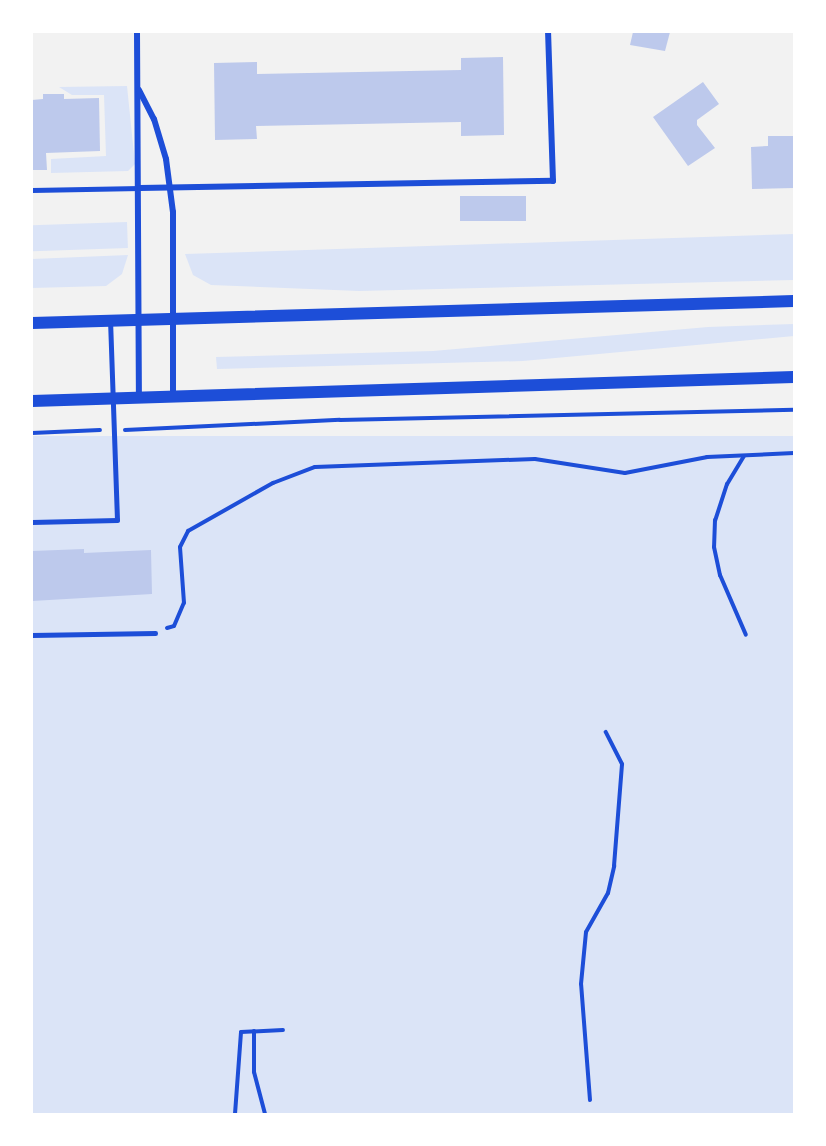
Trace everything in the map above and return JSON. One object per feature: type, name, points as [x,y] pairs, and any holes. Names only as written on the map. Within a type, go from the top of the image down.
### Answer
[{"type":"main road","points":[[32,323],[795,301]]},
{"type":"main road","points":[[32,401],[795,377]]},
{"type":"street","points":[[138,32],[139,397]]},
{"type":"street","points":[[140,188],[170,190],[553,182],[548,32]]},
{"type":"street","points":[[139,90],[154,119],[166,159],[170,190],[173,396]]},
{"type":"lane","points":[[32,190],[140,188]]},
{"type":"lane","points":[[32,522],[117,520],[110,320]]},
{"type":"lane","points":[[32,635],[155,633]]},
{"type":"path","points":[[135,429],[340,420],[795,410]]},
{"type":"path","points":[[32,433],[88,431]]},
{"type":"path","points":[[155,633],[174,626],[184,603],[180,548],[188,531],[273,483],[315,467],[535,459],[625,473],[707,457],[795,453]]},
{"type":"path","points":[[744,455],[727,484],[714,520],[714,548],[720,575],[746,635]]},
{"type":"path","points":[[590,1100],[581,984],[586,932],[609,892],[614,866],[622,764],[606,732]]},
{"type":"path","points":[[235,1114],[241,1032],[283,1030]]},
{"type":"path","points":[[254,1031],[254,1072],[265,1114]]},
{"type":"shaded area","points":[[127,86],[135,164],[128,171],[51,173],[51,159],[106,156],[104,95],[72,95],[59,87]]},
{"type":"shaded area","points":[[127,222],[128,248],[33,251],[32,225]]},
{"type":"shaded area","points":[[794,234],[794,280],[359,291],[211,285],[193,275],[185,254]]},
{"type":"shaded area","points":[[128,255],[122,274],[106,286],[32,288],[32,259]]},
{"type":"shaded area","points":[[794,324],[794,336],[523,361],[217,369],[216,357],[433,351],[708,327]]},
{"type":"shaded area","points":[[32,436],[794,436],[794,1114],[32,1114]]},
{"type":"building","points":[[633,32],[670,32],[665,51],[630,45]]},
{"type":"building","points":[[503,57],[504,135],[461,136],[461,122],[256,126],[257,139],[215,140],[214,63],[257,62],[257,74],[461,70],[461,58]]},
{"type":"building","points":[[703,82],[719,104],[697,120],[697,125],[715,148],[688,166],[653,117]]},
{"type":"building","points":[[43,94],[64,94],[64,99],[99,98],[100,151],[46,153],[47,170],[32,170],[32,100],[43,99]]},
{"type":"building","points":[[768,136],[794,136],[794,188],[752,189],[751,147],[768,146]]},
{"type":"building","points":[[460,196],[526,196],[526,221],[460,221]]},
{"type":"building","points":[[84,549],[84,553],[151,550],[152,594],[32,601],[32,551]]}]
